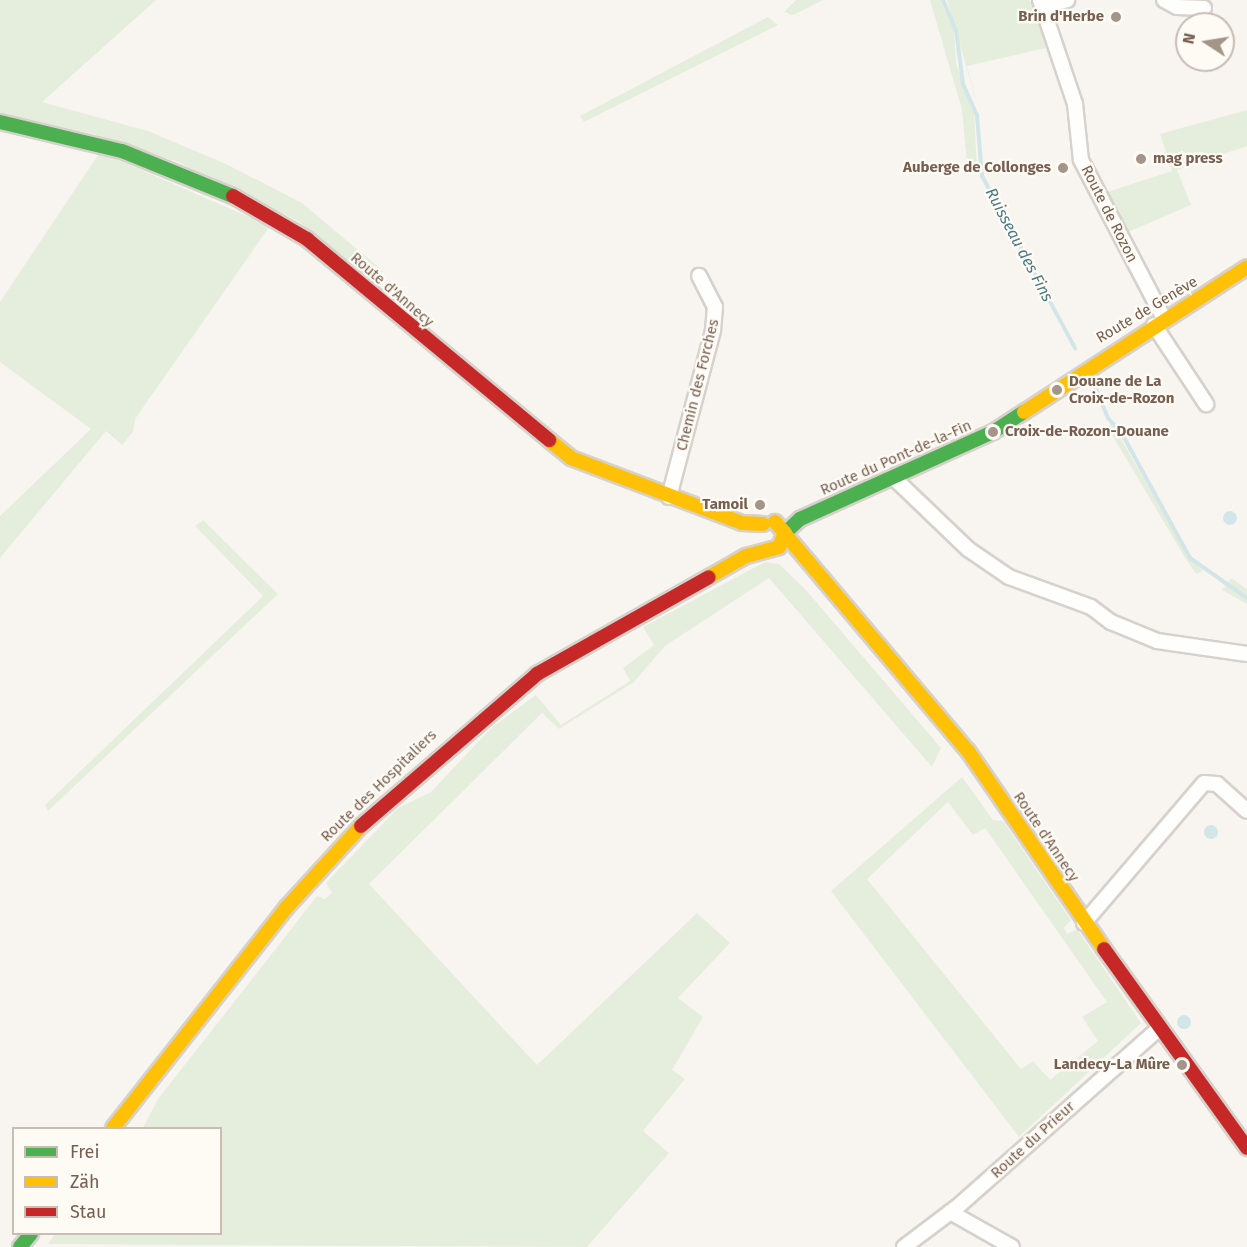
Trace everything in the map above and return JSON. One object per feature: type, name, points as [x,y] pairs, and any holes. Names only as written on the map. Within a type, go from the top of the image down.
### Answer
[{"type":"street","points":[[1041,3],[1067,0]]},
{"type":"street","points":[[1164,0],[1174,7],[1204,8]]},
{"type":"street","name":"Route de Rozon","points":[[1041,3],[1075,104],[1081,160],[1159,322],[1206,404]]},
{"type":"street","name":"Route d'Annecy","points":[[0,122],[122,151],[250,203],[307,239],[555,448],[588,467],[742,523],[801,558]]},
{"type":"street","name":"Route de Genève","points":[[1066,384],[1247,267]]},
{"type":"street","name":"Chemin des Forches","points":[[669,497],[713,330],[715,307],[699,276]]},
{"type":"street","name":"Route du Pont-de-la-Fin","points":[[766,537],[797,520],[973,443],[1066,384]]},
{"type":"street","points":[[894,479],[968,549],[1009,577],[1091,607],[1111,622],[1157,641],[1247,654]]},
{"type":"street","name":"Route du Pont-de-la-Fin","points":[[785,533],[797,520]]},
{"type":"street","name":"Route d'Annecy","points":[[766,537],[785,533],[801,558],[968,751],[1158,1029],[1247,1148]]},
{"type":"street","name":"Route des Hospitaliers","points":[[114,1127],[309,880],[425,763],[537,674],[746,556],[766,537]]},
{"type":"street","points":[[1084,923],[1204,783],[1217,784],[1247,811]]},
{"type":"street","name":"Route du Prieur","points":[[904,1247],[950,1212],[1158,1029]]},
{"type":"street","points":[[950,1212],[1012,1247]]},
{"type":"green space","points":[[0,0],[156,0],[42,102],[148,131],[226,164],[302,203],[383,271],[373,283],[298,221],[178,162],[94,134],[0,114]]},
{"type":"green space","points":[[796,0],[823,0],[793,15],[784,12]]},
{"type":"green space","points":[[930,0],[942,0],[954,30],[956,63],[974,113],[977,168],[968,174],[962,110]]},
{"type":"green space","points":[[947,0],[1030,0],[1046,48],[967,66],[980,114]]},
{"type":"green space","points":[[768,17],[778,25],[584,122],[580,116]]},
{"type":"green space","points":[[1247,110],[1247,146],[1177,170],[1191,205],[1126,233],[1104,193],[1172,171],[1160,134]]},
{"type":"green space","points":[[100,152],[270,226],[135,419],[133,432],[122,445],[106,431],[0,558],[0,516],[91,429],[0,362],[0,302]]},
{"type":"green space","points":[[1111,422],[1190,558],[1203,571],[1196,574],[1184,556],[1108,428]]},
{"type":"green space","points":[[203,520],[278,594],[48,811],[45,805],[263,596],[195,526]]},
{"type":"green space","points":[[765,562],[779,564],[806,590],[941,748],[932,767],[769,578],[665,646],[634,682],[559,729],[542,713],[369,884],[537,1065],[697,913],[730,943],[678,998],[703,1017],[672,1070],[685,1079],[643,1131],[669,1153],[587,1247],[48,1244],[54,1235],[222,1235],[222,1127],[144,1127],[158,1099],[317,896],[325,899],[332,893],[326,883],[398,808],[431,792],[491,728],[536,695],[561,725],[630,681],[623,668],[654,645],[643,627]]},
{"type":"green space","points":[[1231,578],[1247,589],[1247,604],[1222,590]]},
{"type":"green space","points":[[962,777],[993,820],[1003,821],[1071,920],[1064,928],[1067,934],[1077,929],[1141,1023],[1019,1137],[831,891]],"holes":[[[948,802],[973,835],[985,828],[1107,1002],[1082,1017],[1098,1041],[1050,1080],[1033,1061],[1021,1069],[867,879]]]},
{"type":"shaded area","points":[[1227,511],[1233,511],[1237,518],[1233,525],[1227,525],[1223,521],[1223,515]]},
{"type":"shaded area","points":[[1211,825],[1216,827],[1218,832],[1216,837],[1211,839],[1206,837],[1204,832],[1206,827]]},
{"type":"shaded area","points":[[1181,1015],[1187,1015],[1191,1022],[1187,1029],[1181,1029],[1177,1025],[1177,1019]]},
{"type":"waterway","name":"Ruisseau des Fins","points":[[943,0],[956,30],[963,84],[977,115],[982,176],[1075,348]]},
{"type":"waterway","name":"Ruisseau des Fins","points":[[1091,376],[1108,418],[1121,432],[1190,558],[1247,598]]},
{"type":"traffic: fast","points":[[0,122],[122,151],[233,196]]},
{"type":"traffic: fast","points":[[785,533],[800,519],[993,432],[1024,412]]},
{"type":"traffic: fast","points":[[20,1247],[30,1235]]},
{"type":"traffic: slow","points":[[1024,412],[1247,267]]},
{"type":"traffic: slow","points":[[549,440],[571,458],[742,523],[763,524]]},
{"type":"traffic: slow","points":[[709,577],[746,556],[779,547],[785,533],[775,522]]},
{"type":"traffic: slow","points":[[785,534],[968,751],[1104,949]]},
{"type":"traffic: slow","points":[[114,1127],[286,908],[361,826]]},
{"type":"traffic: jam","points":[[233,196],[307,239],[549,440]]},
{"type":"traffic: jam","points":[[361,826],[537,674],[709,577]]},
{"type":"traffic: jam","points":[[1104,949],[1247,1148]]},
{"type":"place","name":"Brin d'Herbe","points":[[1116,17]]},
{"type":"place","name":"mag press","points":[[1141,159]]},
{"type":"place","name":"Auberge de Collonges","points":[[1063,168]]},
{"type":"place","name":"Douane de La Croix-de-Rozon","points":[[1057,390]]},
{"type":"place","name":"Croix-de-Rozon-Douane","points":[[993,432]]},
{"type":"place","name":"Tamoil","points":[[760,505]]},
{"type":"place","name":"Landecy-La Mûre","points":[[1182,1065]]}]
